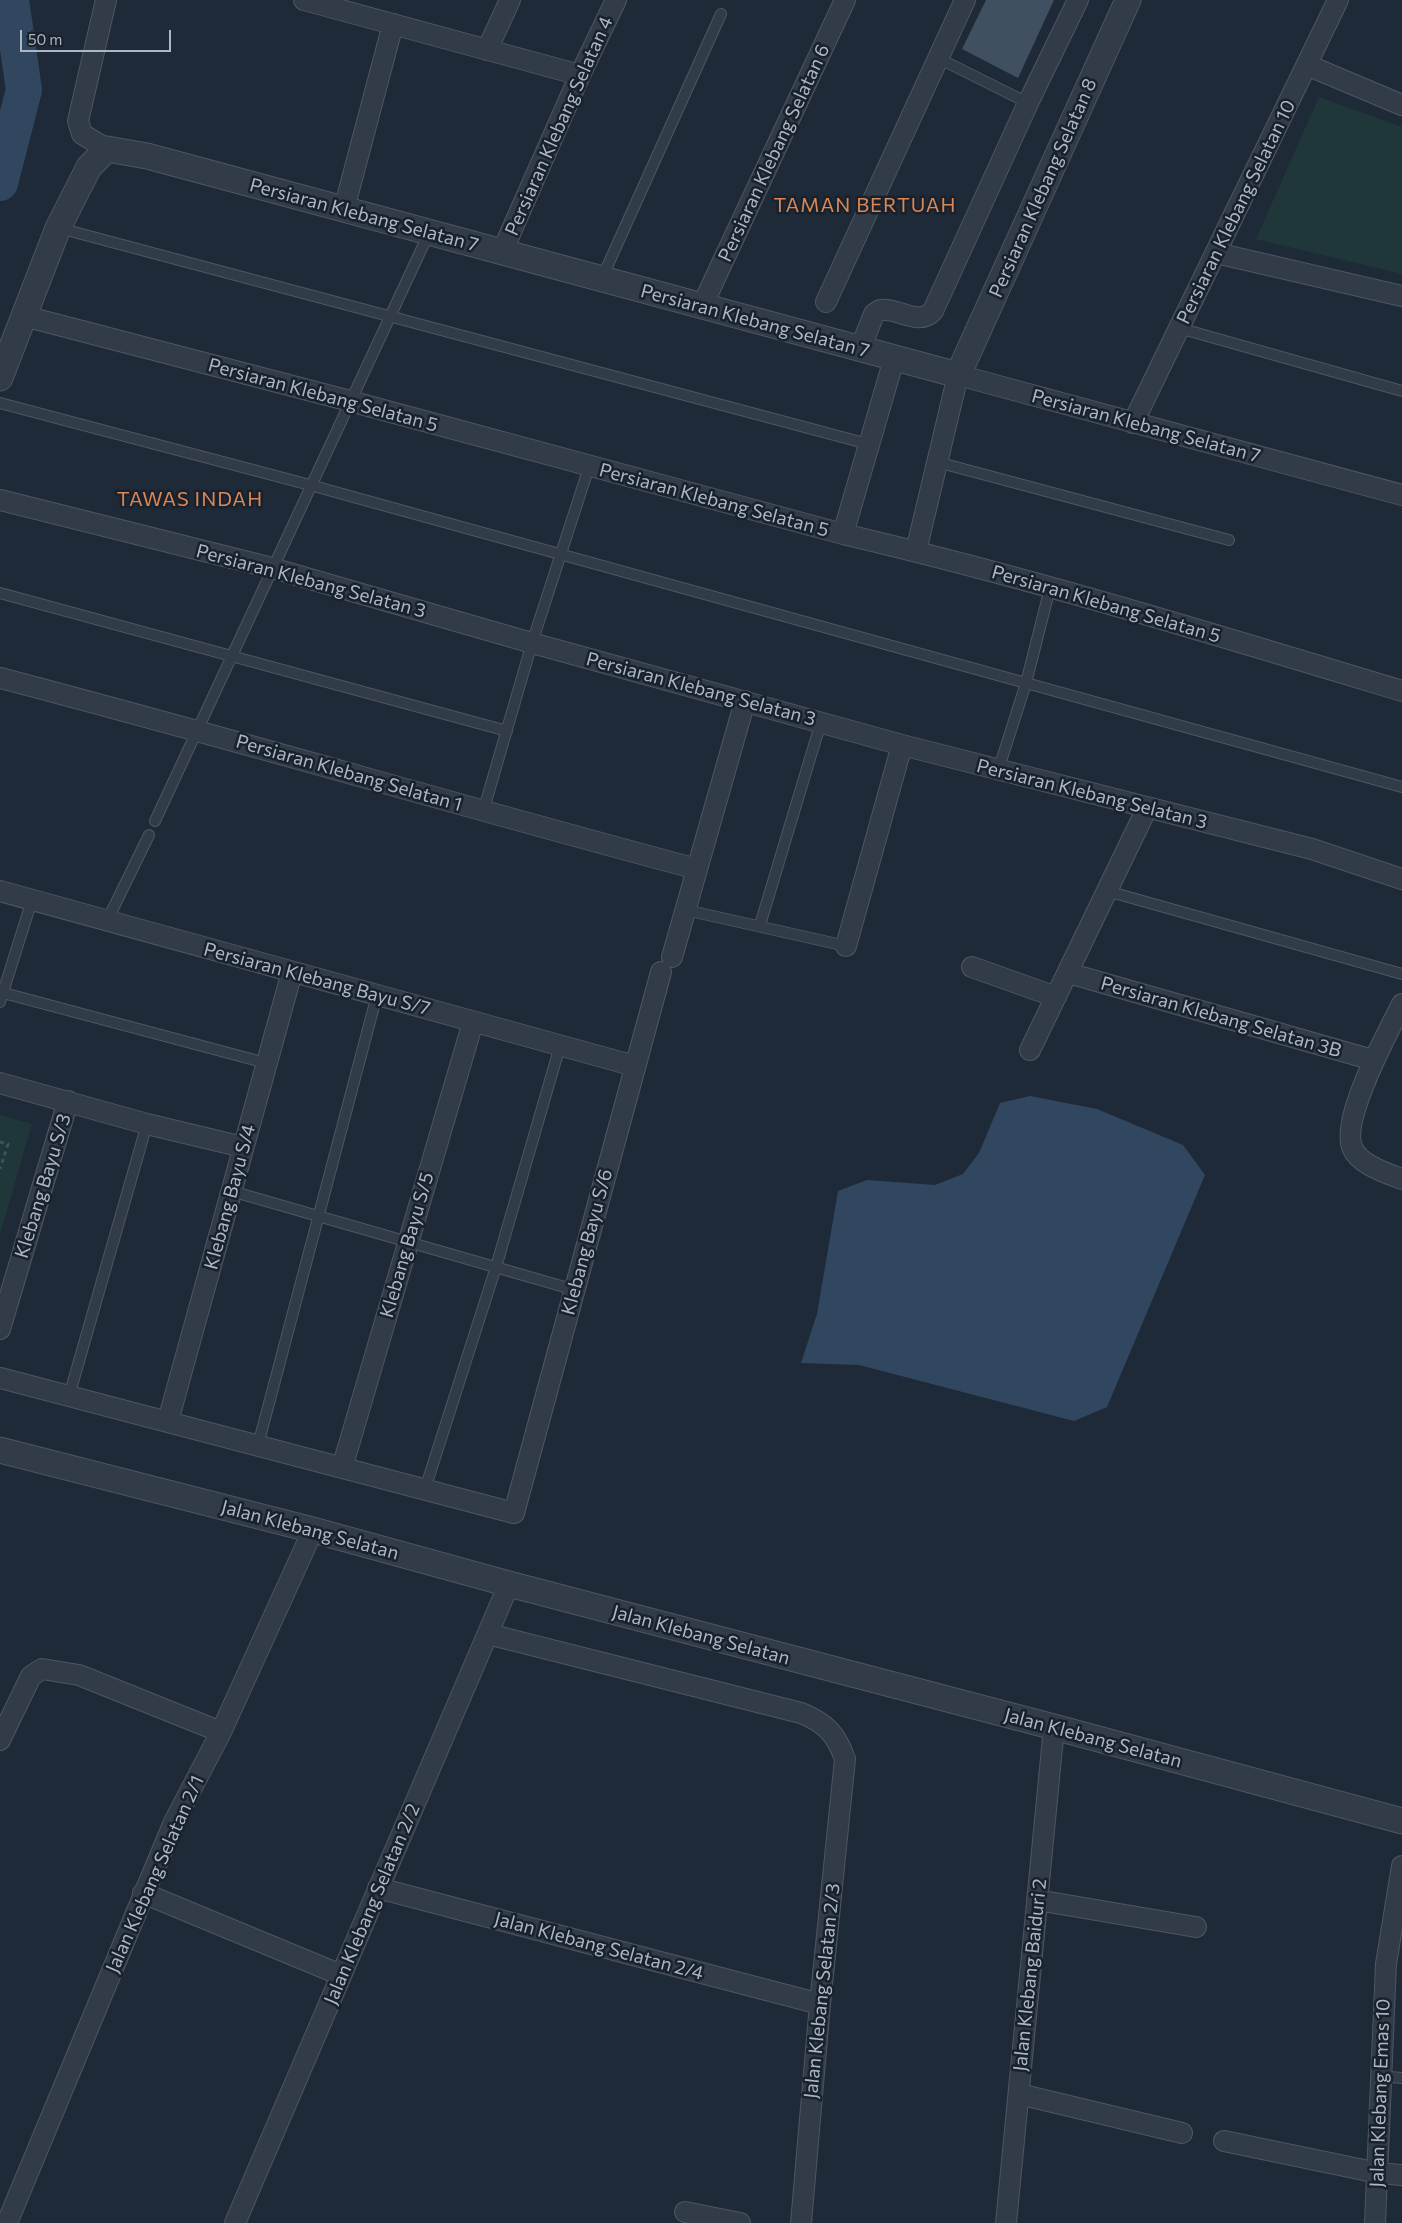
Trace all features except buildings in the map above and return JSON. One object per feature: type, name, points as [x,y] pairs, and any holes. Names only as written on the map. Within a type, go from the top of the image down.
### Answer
[{"type":"street","points":[[0,378],[58,228],[89,166],[107,149],[82,134],[78,121],[106,0]]},
{"type":"street","points":[[304,0],[580,75]]},
{"type":"street","points":[[487,50],[510,0]]},
{"type":"street","name":"Persiaran Klebang Selatan 4","points":[[502,252],[580,75],[616,0]]},
{"type":"street","name":"Persiaran Klebang Selatan 6","points":[[702,306],[845,0]]},
{"type":"street","points":[[826,302],[965,0]]},
{"type":"street","points":[[860,349],[874,314],[880,310],[919,318],[928,316],[933,311],[1028,103],[1078,0]]},
{"type":"street","name":"Persiaran Klebang Selatan 8","points":[[958,375],[1128,0]]},
{"type":"street","name":"Persiaran Klebang Selatan 10","points":[[1133,423],[1338,0]]},
{"type":"street","points":[[344,209],[393,24]]},
{"type":"street","points":[[1307,65],[1402,105]]},
{"type":"street","name":"Persiaran Klebang Selatan 7","points":[[107,149],[146,156],[344,209],[1402,496]]},
{"type":"street","points":[[1216,253],[1402,296]]},
{"type":"street","name":"Persiaran Klebang Selatan 5","points":[[24,316],[350,401],[843,534],[916,551],[1208,632],[1402,691]]},
{"type":"street","points":[[843,534],[894,359]]},
{"type":"street","points":[[916,551],[958,375]]},
{"type":"street","name":"Persiaran Klebang Selatan 3","points":[[0,500],[272,568],[532,643],[998,771],[1312,849],[1402,879]]},
{"type":"street","name":"Persiaran Klebang Selatan 1","points":[[0,678],[197,729],[483,812],[697,869]]},
{"type":"street","name":"Klebang Bayu S/6","points":[[424,1489],[514,1513],[634,1066],[686,910],[745,701]]},
{"type":"street","points":[[846,946],[902,745]]},
{"type":"street","points":[[1030,1050],[1147,808]]},
{"type":"street","name":"Persiaran Klebang Bayu S/7","points":[[0,892],[634,1066]]},
{"type":"street","points":[[972,967],[1056,997]]},
{"type":"street","name":"Klebang Bayu S/4","points":[[168,1422],[292,972]]},
{"type":"street","name":"Persiaran Klebang Selatan 3B","points":[[1068,974],[1373,1060]]},
{"type":"street","points":[[1402,1004],[1373,1060],[1349,1129],[1352,1148],[1371,1167],[1402,1179]]},
{"type":"street","name":"Klebang Bayu S/5","points":[[342,1468],[473,1022]]},
{"type":"street","name":"Klebang Bayu S/3","points":[[0,1083],[147,1124],[243,1147]]},
{"type":"street","name":"Klebang Bayu S/3","points":[[0,1329],[68,1101]]},
{"type":"street","points":[[0,1378],[424,1489]]},
{"type":"street","name":"Jalan Klebang Selatan","points":[[0,1450],[313,1530],[509,1584],[1054,1727],[1402,1821]]},
{"type":"street","name":"Jalan Klebang Selatan 2/1","points":[[7,2223],[174,1822],[221,1732],[313,1530]]},
{"type":"street","name":"Jalan Klebang Selatan 2/2","points":[[234,2223],[509,1584]]},
{"type":"street","name":"Jalan Klebang Selatan 2/3","points":[[488,1634],[801,1713],[818,1719],[829,1727],[839,1741],[845,1759],[820,2004],[801,2223]]},
{"type":"street","points":[[0,1740],[31,1676],[42,1668],[79,1675],[221,1732]]},
{"type":"street","name":"Jalan Klebang Baiduri 2","points":[[1006,2223],[1054,1727]]},
{"type":"street","name":"Jalan Klebang Emas 10","points":[[1375,2223],[1380,2076],[1394,1964],[1402,1866]]},
{"type":"street","name":"Jalan Klebang Selatan 2/4","points":[[378,1888],[820,2004]]},
{"type":"street","points":[[143,1893],[341,1976]]},
{"type":"street","points":[[1037,1900],[1196,1927]]},
{"type":"street","points":[[1019,2094],[1182,2133]]},
{"type":"street","points":[[1224,2141],[1378,2173],[1402,2175]]},
{"type":"street","points":[[685,2212],[740,2223]]},
{"type":"lane","points":[[602,279],[721,14]]},
{"type":"lane","points":[[938,58],[1028,103]]},
{"type":"lane","points":[[58,228],[868,444]]},
{"type":"lane","points":[[155,821],[429,232]]},
{"type":"lane","points":[[1180,328],[1402,391]]},
{"type":"lane","points":[[0,403],[310,485],[560,556],[1026,682],[1402,787]]},
{"type":"lane","points":[[937,462],[1229,540]]},
{"type":"lane","points":[[483,812],[532,643],[589,467]]},
{"type":"lane","points":[[998,771],[1026,682],[1050,588]]},
{"type":"lane","points":[[0,593],[507,731]]},
{"type":"lane","points":[[760,925],[821,722]]},
{"type":"lane","points":[[107,921],[149,835]]},
{"type":"lane","points":[[1107,891],[1402,974]]},
{"type":"lane","points":[[32,900],[1,996],[266,1063]]},
{"type":"lane","points":[[686,910],[760,925],[846,946]]},
{"type":"lane","points":[[258,1445],[377,995]]},
{"type":"lane","points":[[424,1489],[496,1267],[560,1046]]},
{"type":"lane","points":[[70,1396],[147,1124]]},
{"type":"lane","points":[[232,1191],[575,1290]]},
{"type":"lane","points":[[1380,2076],[1402,2078]]},
{"type":"path","points":[[0,1142],[8,1144],[0,1169]]},
{"type":"green space","points":[[1319,97],[1402,127],[1402,274],[1256,239]]},
{"type":"green space","points":[[0,1115],[32,1124],[0,1234]]},
{"type":"water","points":[[1030,1096],[1097,1109],[1183,1145],[1205,1175],[1107,1407],[1074,1421],[859,1365],[801,1363],[817,1314],[838,1191],[867,1180],[935,1185],[963,1174],[979,1153],[1000,1103]]},
{"type":"waterway","points":[[0,183],[24,90],[11,0]]},
{"type":"district","name":"TAMAN BERTUAH","points":[[865,205]]},
{"type":"district","name":"TAWAS INDAH","points":[[190,499]]}]
